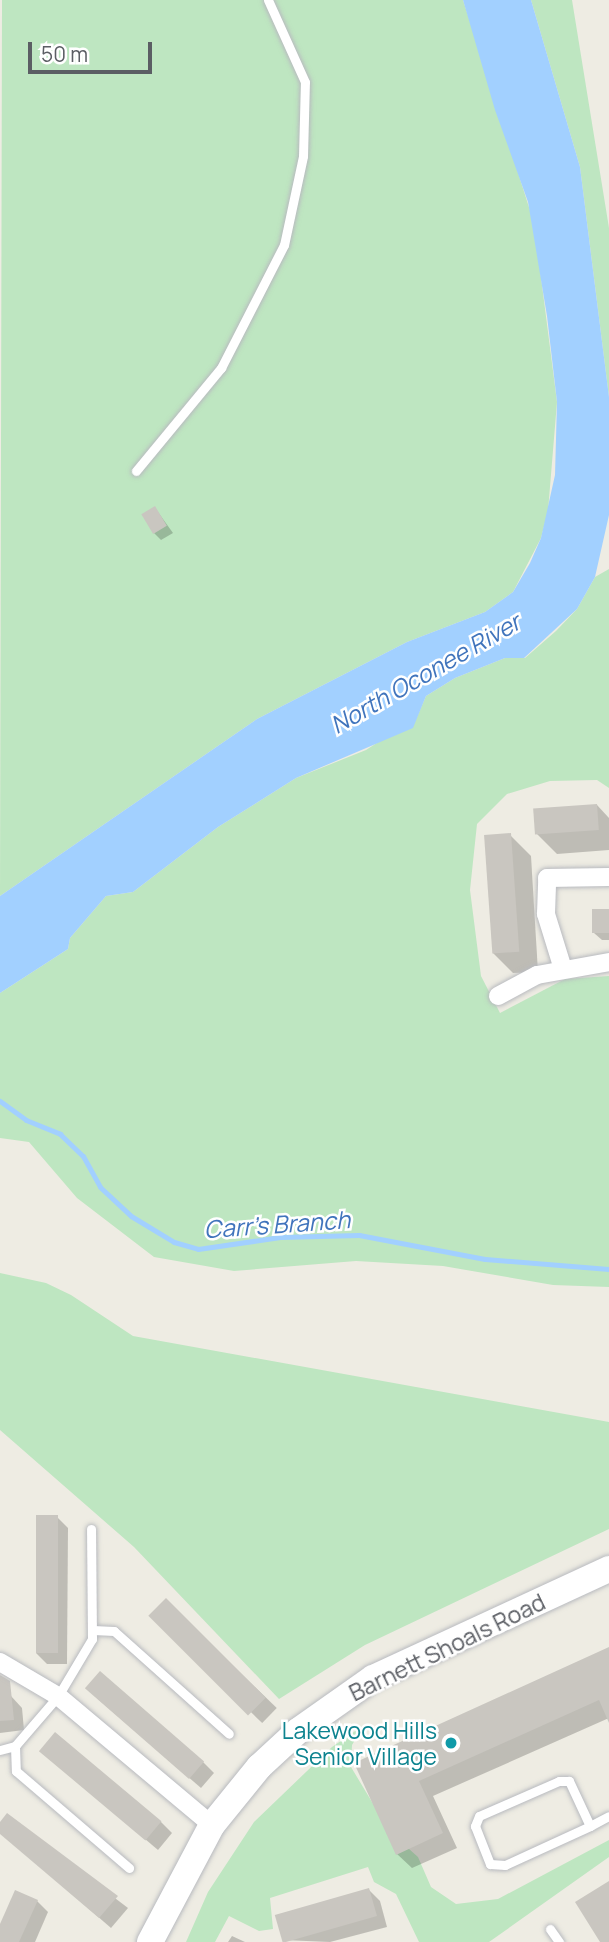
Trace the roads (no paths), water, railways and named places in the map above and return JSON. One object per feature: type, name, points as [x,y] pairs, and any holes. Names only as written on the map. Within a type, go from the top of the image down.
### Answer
[{"type":"main road","name":"Barnett Shoals Road","points":[[150,1942],[212,1825],[259,1767],[342,1698],[373,1678],[609,1569]]},
{"type":"street","points":[[563,969],[546,914],[547,877],[609,877]]},
{"type":"street","points":[[498,996],[537,975],[609,962]]},
{"type":"street","points":[[0,1662],[58,1696],[212,1825]]},
{"type":"lane","points":[[136,471],[221,368],[284,246],[303,156],[304,82],[268,0]]},
{"type":"lane","points":[[0,1750],[15,1746],[58,1696],[82,1662],[93,1630],[91,1529]]},
{"type":"lane","points":[[93,1630],[114,1631],[229,1734]]},
{"type":"lane","points":[[15,1746],[16,1771],[129,1868]]},
{"type":"lane","points":[[590,1826],[569,1781],[559,1781],[480,1816],[475,1826],[490,1864],[505,1865],[590,1826],[609,1816]]},
{"type":"lane","points":[[550,1928],[559,1942]]},
{"type":"water","name":"North Oconee River","points":[[463,0],[531,0],[580,167],[609,397],[609,515],[595,577],[577,609],[524,658],[505,658],[455,678],[426,696],[413,728],[296,778],[218,827],[133,892],[106,896],[70,938],[68,949],[0,993],[0,896],[257,719],[407,642],[485,612],[513,592],[530,563],[541,538],[555,475],[557,402],[547,316],[528,202],[495,110]]},
{"type":"waterway","name":"Carr's Branch","points":[[0,1101],[26,1120],[60,1134],[83,1156],[100,1187],[131,1216],[174,1242],[198,1249],[280,1237],[359,1235],[485,1259],[609,1269]]},
{"type":"place","name":"Lakewood Hills Senior Village","points":[[451,1743]]}]
